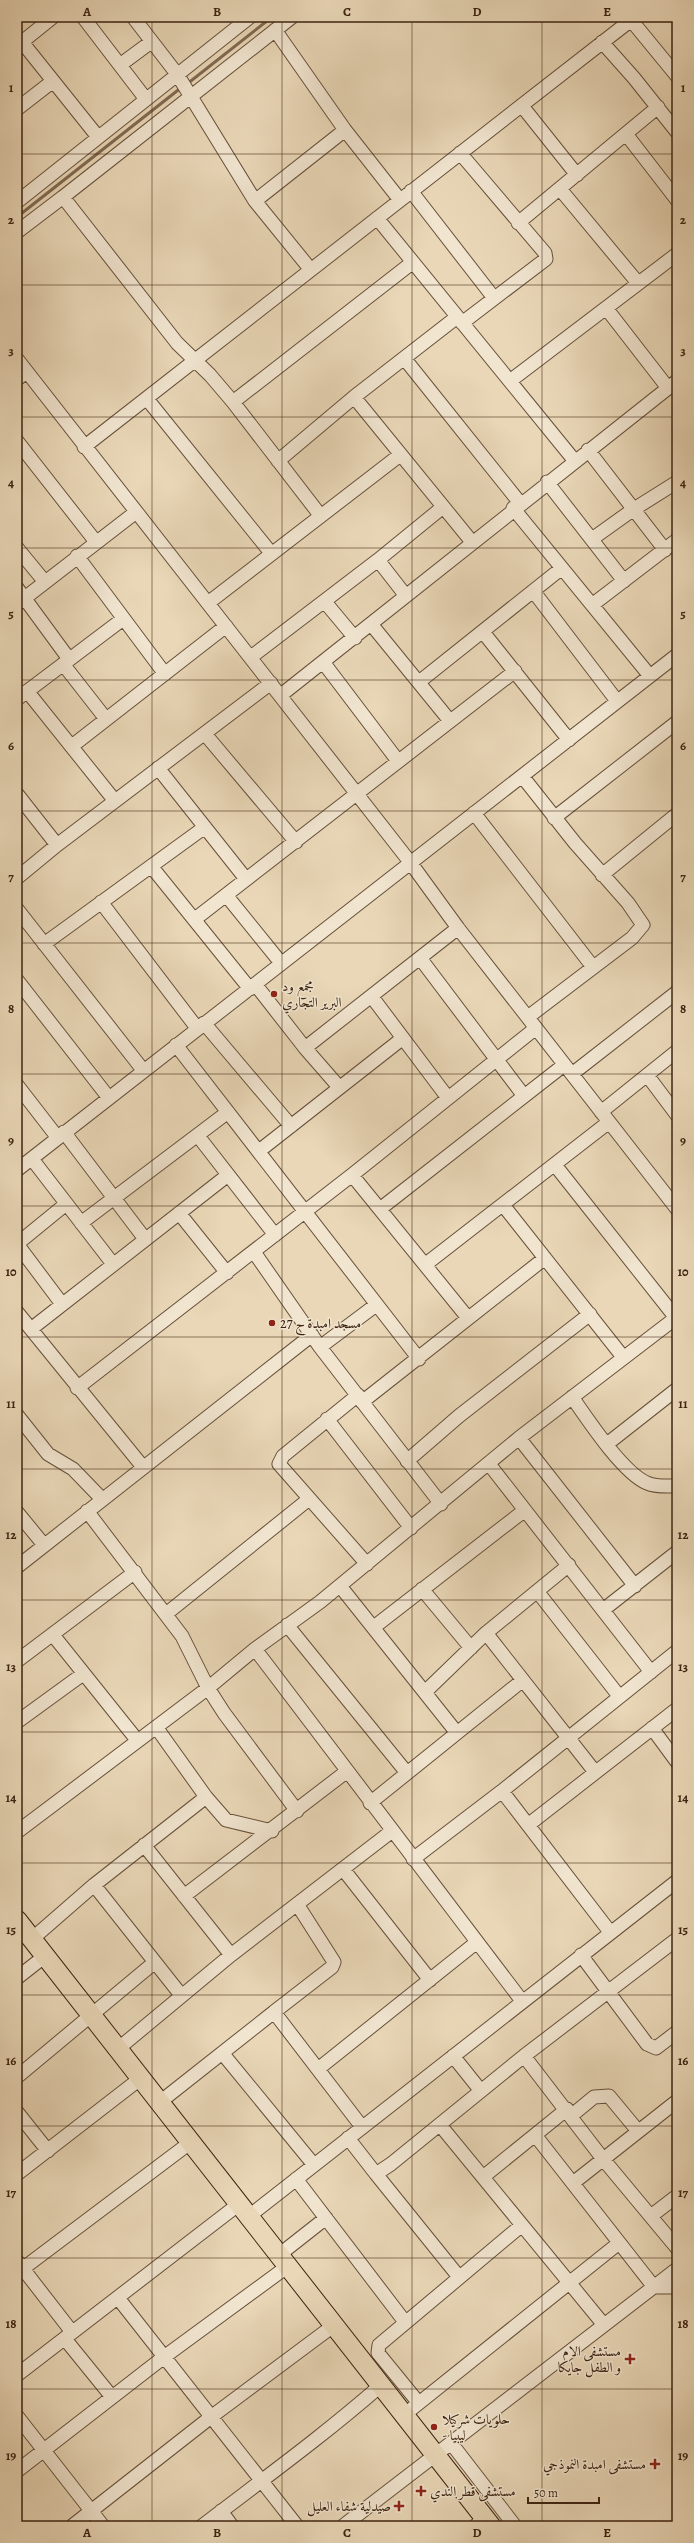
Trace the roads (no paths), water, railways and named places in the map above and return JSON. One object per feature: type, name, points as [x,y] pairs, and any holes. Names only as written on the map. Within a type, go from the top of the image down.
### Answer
[{"type":"highway","points":[[17,1920],[142,2078],[333,2326],[436,2455],[484,2523]]},
{"type":"street","points":[[53,17],[20,44],[53,81],[98,137]]},
{"type":"street","points":[[83,17],[145,98]]},
{"type":"street","points":[[132,17],[177,74],[192,96],[219,146],[255,201],[311,270]]},
{"type":"street","points":[[17,202],[145,98],[250,17]]},
{"type":"street","points":[[17,232],[63,198],[292,17]]},
{"type":"street","points":[[84,447],[633,18],[677,76]]},
{"type":"street","points":[[276,30],[345,130],[400,200]]},
{"type":"street","points":[[120,65],[151,42]]},
{"type":"street","points":[[602,42],[658,107],[677,132]]},
{"type":"street","points":[[17,109],[53,81]]},
{"type":"street","points":[[522,106],[577,175]]},
{"type":"street","points":[[518,223],[658,107]]},
{"type":"street","points":[[255,201],[345,130]]},
{"type":"street","points":[[626,134],[677,200]]},
{"type":"street","points":[[278,461],[354,396],[404,358],[494,298],[546,259],[544,253],[460,153]]},
{"type":"street","points":[[560,189],[638,283]]},
{"type":"street","points":[[411,191],[494,298]]},
{"type":"street","points":[[63,198],[177,343],[210,375],[232,402],[320,515]]},
{"type":"street","points":[[377,218],[574,460]]},
{"type":"street","points":[[510,381],[677,254]]},
{"type":"street","points":[[232,402],[413,262]]},
{"type":"street","points":[[280,695],[355,638],[370,624],[574,460],[672,384],[606,308]]},
{"type":"street","points":[[404,358],[517,506],[562,568],[650,676]]},
{"type":"street","points":[[17,359],[22,376],[84,447],[251,657],[410,862],[458,928],[677,1208]]},
{"type":"street","points":[[354,396],[400,455],[472,542]]},
{"type":"street","points":[[147,399],[271,553]]},
{"type":"street","points":[[17,441],[96,542]]},
{"type":"street","points":[[588,450],[665,550]]},
{"type":"street","points":[[208,603],[320,515],[400,455]]},
{"type":"street","points":[[547,482],[624,581]]},
{"type":"street","points":[[592,540],[634,509],[677,482]]},
{"type":"street","points":[[251,657],[325,602],[443,507]]},
{"type":"street","points":[[106,719],[20,597],[45,582],[136,512]]},
{"type":"street","points":[[592,605],[677,540]]},
{"type":"street","points":[[17,548],[45,582]]},
{"type":"street","points":[[77,556],[165,674]]},
{"type":"street","points":[[378,560],[406,596]]},
{"type":"street","points":[[419,682],[484,632],[562,568]]},
{"type":"street","points":[[534,592],[617,701]]},
{"type":"street","points":[[325,602],[355,638]]},
{"type":"street","points":[[115,801],[72,746],[22,695],[123,619]]},
{"type":"street","points":[[370,624],[450,721]]},
{"type":"street","points":[[72,746],[226,626]]},
{"type":"street","points":[[484,632],[569,740]]},
{"type":"street","points":[[17,1170],[143,1070],[252,987],[410,862],[677,655]]},
{"type":"street","points":[[323,662],[398,761]]},
{"type":"street","points":[[195,919],[515,671]]},
{"type":"street","points":[[17,878],[57,845],[271,683]]},
{"type":"street","points":[[554,818],[677,722]]},
{"type":"street","points":[[205,734],[296,842]]},
{"type":"street","points":[[158,768],[246,879]]},
{"type":"street","points":[[522,776],[554,818],[602,875],[628,903],[643,925],[632,938],[528,1017]]},
{"type":"street","points":[[17,794],[57,845]]},
{"type":"street","points":[[474,813],[593,967]]},
{"type":"street","points":[[602,875],[677,815]]},
{"type":"street","points":[[44,944],[205,827]]},
{"type":"street","points":[[151,866],[252,987],[339,1087]]},
{"type":"street","points":[[226,895],[281,963]]},
{"type":"street","points":[[100,902],[201,1025],[291,1126]]},
{"type":"street","points":[[17,909],[21,923],[44,944],[143,1070]]},
{"type":"street","points":[[305,1048],[372,997],[458,928]]},
{"type":"street","points":[[420,958],[524,1096]]},
{"type":"street","points":[[17,980],[109,1098]]},
{"type":"street","points":[[380,1209],[524,1096],[568,1069],[677,992]]},
{"type":"street","points":[[372,997],[448,1098]]},
{"type":"street","points":[[77,1388],[254,1252],[536,1028]]},
{"type":"street","points":[[259,1151],[403,1038]]},
{"type":"street","points":[[176,1045],[419,1359]]},
{"type":"street","points":[[426,1264],[555,1165],[647,1075],[677,1051]]},
{"type":"street","points":[[647,1075],[677,1115]]},
{"type":"street","points":[[19,1091],[61,1135],[145,1239]]},
{"type":"street","points":[[81,1223],[228,1112]]},
{"type":"street","points":[[198,1136],[275,1235]]},
{"type":"street","points":[[32,1159],[113,1264]]},
{"type":"street","points":[[17,1832],[137,1740],[208,1688],[255,1649],[340,1586],[519,1438],[677,1317],[555,1165]]},
{"type":"street","points":[[24,1327],[62,1304],[228,1175]]},
{"type":"street","points":[[352,1175],[426,1264],[468,1318]]},
{"type":"street","points":[[62,1304],[17,1244],[66,1204]]},
{"type":"street","points":[[503,1205],[623,1357]]},
{"type":"street","points":[[179,1213],[227,1273]]},
{"type":"street","points":[[254,1252],[320,1347],[441,1504]]},
{"type":"street","points":[[367,1564],[282,1468],[280,1460],[327,1419],[419,1359],[468,1318],[545,1258]]},
{"type":"street","points":[[320,1347],[376,1305]]},
{"type":"street","points":[[17,1312],[24,1327],[144,1467]]},
{"type":"street","points":[[407,1461],[459,1416],[590,1314]]},
{"type":"street","points":[[17,1567],[312,1335]]},
{"type":"street","points":[[606,1444],[677,1389]]},
{"type":"street","points":[[572,1397],[606,1444],[640,1480],[653,1485],[676,1486]]},
{"type":"street","points":[[18,1417],[48,1454],[73,1469],[102,1499]]},
{"type":"street","points":[[327,1419],[411,1528]]},
{"type":"street","points":[[519,1438],[635,1586]]},
{"type":"street","points":[[489,1464],[651,1672]]},
{"type":"street","points":[[166,1614],[309,1499]]},
{"type":"street","points":[[374,1627],[525,1510]]},
{"type":"street","points":[[87,1511],[166,1614],[190,1650],[208,1688],[297,1811]]},
{"type":"street","points":[[17,1512],[44,1545]]},
{"type":"street","points":[[603,1610],[677,1552]]},
{"type":"street","points":[[425,1692],[486,1634],[569,1565]]},
{"type":"street","points":[[17,1661],[134,1572]]},
{"type":"street","points":[[340,1586],[457,1733]]},
{"type":"street","points":[[422,1589],[471,1648]]},
{"type":"street","points":[[537,1591],[620,1696]]},
{"type":"street","points":[[287,1625],[407,1773]]},
{"type":"street","points":[[486,1634],[595,1772]]},
{"type":"street","points":[[53,1635],[137,1740]]},
{"type":"street","points":[[255,1649],[346,1772],[522,2001]]},
{"type":"street","points":[[413,1859],[502,1791],[677,1651]]},
{"type":"street","points":[[18,1719],[83,1674]]},
{"type":"street","points":[[370,1803],[523,1680]]},
{"type":"street","points":[[528,1825],[677,1709]]},
{"type":"street","points":[[156,1727],[206,1797],[226,1820],[272,1831]]},
{"type":"street","points":[[652,1728],[677,1762]]},
{"type":"street","points":[[184,1896],[272,1831],[346,1772]]},
{"type":"street","points":[[502,1791],[610,1932]]},
{"type":"street","points":[[32,1939],[94,1885],[206,1797]]},
{"type":"street","points":[[118,2048],[231,1955],[392,1831]]},
{"type":"street","points":[[144,1845],[231,1955]]},
{"type":"street","points":[[343,1869],[430,1980]]},
{"type":"street","points":[[17,2375],[118,2298],[244,2210],[296,2180],[522,2001],[677,1881]]},
{"type":"street","points":[[94,1885],[181,1995]]},
{"type":"street","points":[[160,2102],[332,1967],[334,1962],[297,1904]]},
{"type":"street","points":[[376,2174],[440,2125],[524,2056],[677,1939]]},
{"type":"street","points":[[318,2069],[477,1942]]},
{"type":"street","points":[[581,1955],[652,2047],[656,2048],[677,2032]]},
{"type":"street","points":[[17,1978],[45,1956]]},
{"type":"street","points":[[17,2077],[155,1962]]},
{"type":"street","points":[[274,2012],[362,2127]]},
{"type":"street","points":[[223,2054],[314,2165]]},
{"type":"street","points":[[453,2056],[481,2091]]},
{"type":"street","points":[[524,2056],[603,2159],[677,2248]]},
{"type":"street","points":[[17,2174],[142,2078]]},
{"type":"street","points":[[483,2177],[535,2135],[594,2097],[609,2096],[638,2132]]},
{"type":"street","points":[[573,2183],[677,2101]]},
{"type":"street","points":[[17,2112],[48,2151]]},
{"type":"street","points":[[440,2125],[604,2325]]},
{"type":"street","points":[[535,2135],[654,2287]]},
{"type":"street","points":[[348,2138],[459,2277]]},
{"type":"street","points":[[112,2397],[19,2268],[191,2142]]},
{"type":"street","points":[[296,2180],[405,2322]]},
{"type":"street","points":[[651,2216],[677,2196]]},
{"type":"street","points":[[17,2471],[164,2357],[283,2261],[326,2218]]},
{"type":"street","points":[[418,2402],[378,2353],[377,2348],[405,2322],[522,2225]]},
{"type":"street","points":[[404,2415],[418,2402],[619,2243]]},
{"type":"street","points":[[343,2526],[677,2269]]},
{"type":"street","points":[[654,2287],[677,2287]]},
{"type":"street","points":[[118,2298],[297,2526]]},
{"type":"street","points":[[72,2526],[211,2417],[333,2326]]},
{"type":"street","points":[[202,2526],[260,2479],[320,2436],[380,2386]]},
{"type":"street","points":[[17,2416],[103,2526]]},
{"type":"street","points":[[451,2443],[515,2526]]},
{"type":"street","points":[[221,2511],[232,2526]]},
{"type":"waterway","points":[[187,84],[272,17]]},
{"type":"waterway","points":[[17,217],[182,87]]},
{"type":"place","name":"مجمع ود البرير التجاري","points":[[274,994]]},
{"type":"place","name":"مسجد امبدة ح 27","points":[[272,1323]]},
{"type":"place","name":"مستشفى الام و الطفل جايكا","points":[[630,2359]]},
{"type":"place","name":"حلويات شركيلا - ليبيا","points":[[434,2427]]},
{"type":"place","name":"مستشفى امبدة النموذجي","points":[[655,2464]]},
{"type":"place","name":"مستشفى قطر الندي","points":[[421,2491]]},
{"type":"place","name":"صيدلية شفاء العليل","points":[[399,2506]]}]
